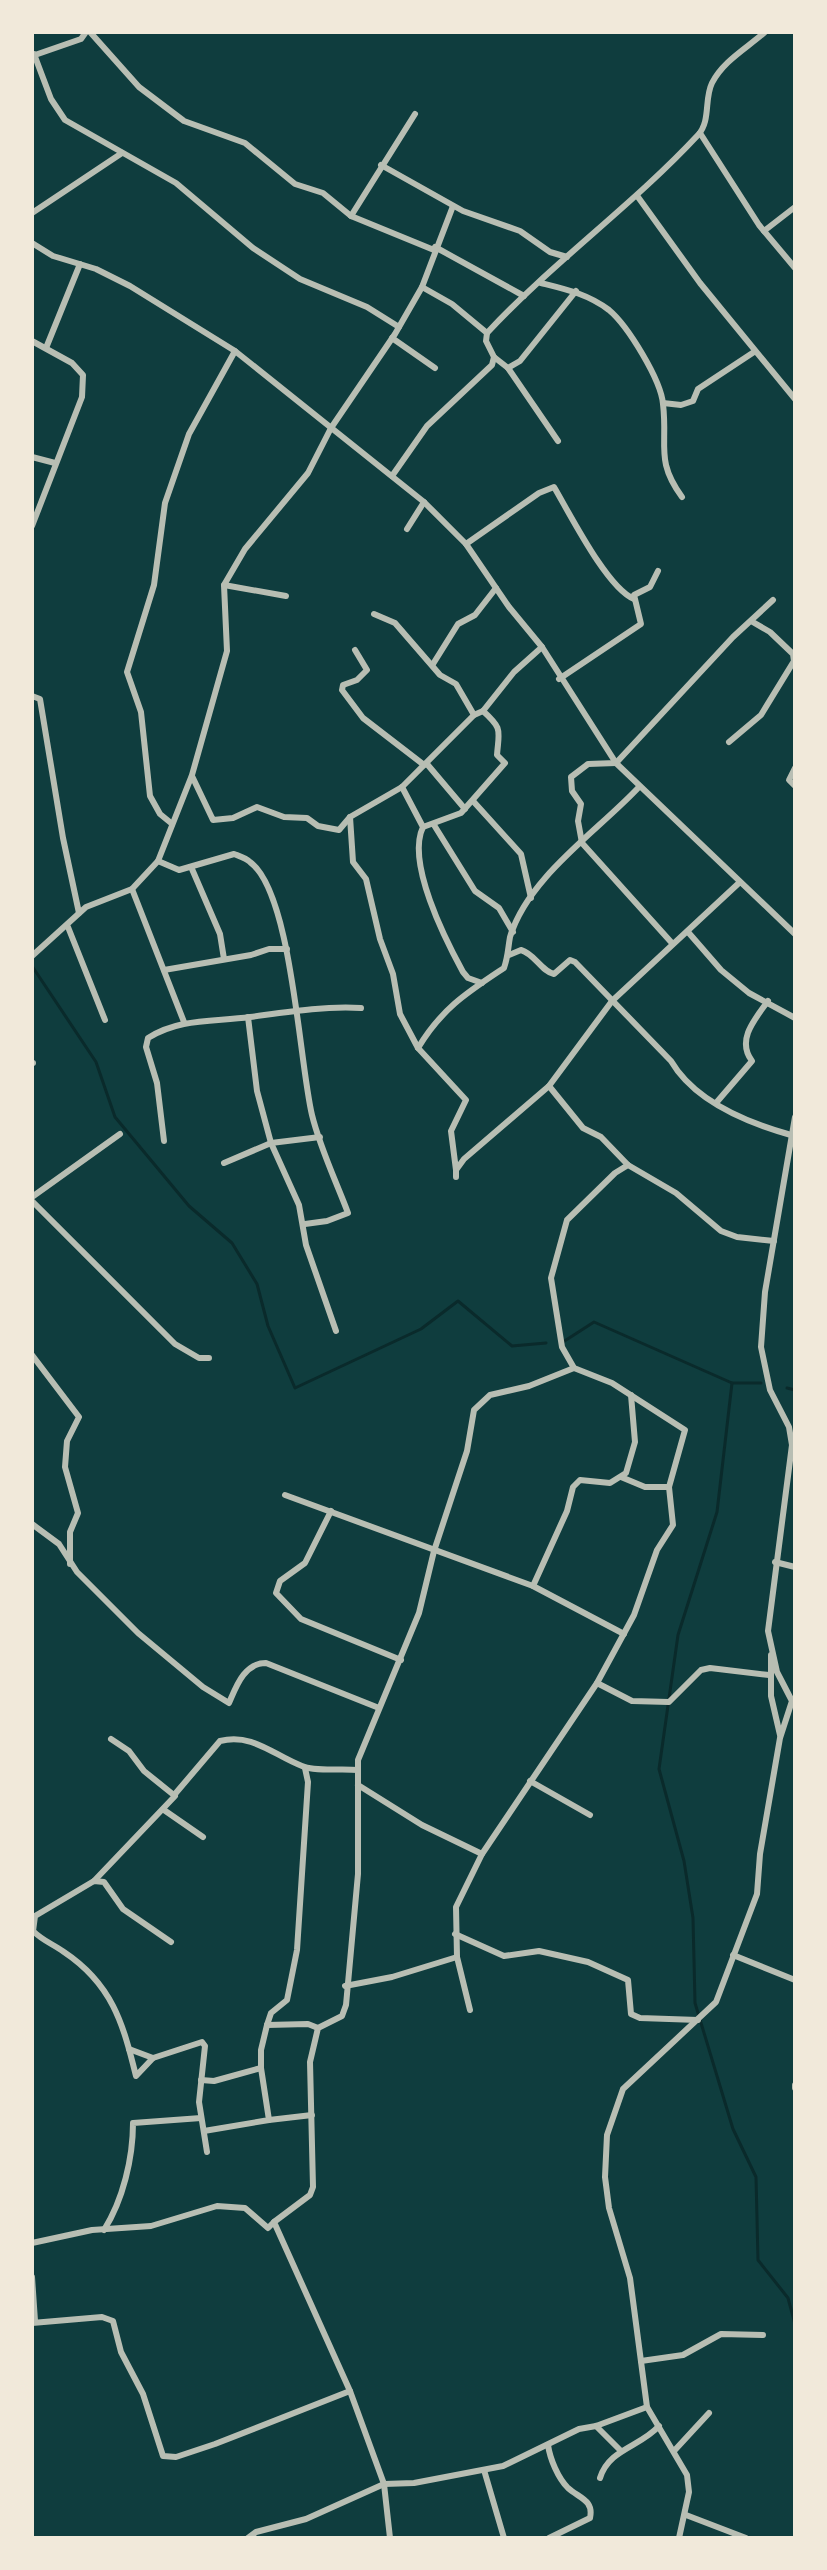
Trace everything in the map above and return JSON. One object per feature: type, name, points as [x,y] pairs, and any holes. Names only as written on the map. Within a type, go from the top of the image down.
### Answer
[{"type":"street","points":[[399,327],[367,307],[300,279],[253,248],[176,183],[57,112],[33,55],[65,46],[88,32],[139,87],[184,121],[245,143],[295,184],[323,193],[351,216],[434,248],[524,296]]},
{"type":"street","points":[[558,441],[508,368],[494,357],[486,341],[487,333],[567,257],[577,243],[638,197],[700,133],[706,121],[711,85],[723,67],[765,32]]},
{"type":"street","points":[[351,216],[415,114]]},
{"type":"street","points":[[700,133],[764,231],[794,266]]},
{"type":"street","points":[[32,213],[122,153]]},
{"type":"street","points":[[381,165],[453,206],[520,231],[550,252],[567,257]]},
{"type":"street","points":[[638,197],[700,283],[795,399]]},
{"type":"street","points":[[32,956],[68,927],[79,913],[132,889],[158,861],[192,775],[227,651],[224,585],[245,549],[308,473],[331,428],[399,327],[422,287],[434,248],[453,206]]},
{"type":"street","points":[[764,231],[795,207]]},
{"type":"street","points":[[32,243],[53,256],[130,286],[235,351],[424,502],[466,544],[542,647],[559,679],[616,763],[795,934]]},
{"type":"street","points":[[550,252],[556,267]]},
{"type":"street","points":[[46,348],[80,264]]},
{"type":"street","points":[[541,283],[576,291],[611,311],[656,376],[663,403],[665,474],[682,497]]},
{"type":"street","points":[[422,287],[452,304],[487,333]]},
{"type":"street","points":[[508,368],[520,361],[576,291]]},
{"type":"street","points":[[392,338],[435,368]]},
{"type":"street","points":[[32,341],[72,363],[83,375],[82,397],[32,526]]},
{"type":"street","points":[[171,823],[160,814],[150,796],[141,712],[127,672],[154,585],[165,503],[189,434],[235,351]]},
{"type":"street","points":[[663,403],[681,405],[693,401],[698,389],[754,352]]},
{"type":"street","points":[[392,476],[427,426],[492,365],[494,357]]},
{"type":"street","points":[[32,457],[55,463]]},
{"type":"street","points":[[466,544],[539,493],[554,487],[592,552],[623,592],[634,599]]},
{"type":"street","points":[[407,529],[424,502]]},
{"type":"street","points":[[559,679],[641,624],[634,595],[650,587],[658,571]]},
{"type":"street","points":[[224,585],[286,596]]},
{"type":"street","points":[[433,664],[458,624],[475,615],[496,588]]},
{"type":"street","points":[[671,942],[582,843],[578,821],[581,804],[572,791],[571,777],[588,764],[616,763],[773,600]]},
{"type":"street","points":[[374,614],[395,623],[440,675],[456,684],[474,715]]},
{"type":"street","points":[[729,742],[761,715],[794,661],[793,654],[770,632],[751,621]]},
{"type":"street","points":[[192,775],[213,820],[233,818],[257,807],[284,817],[307,818],[318,826],[339,830],[350,817],[402,787],[474,715],[483,711],[514,672],[542,647]]},
{"type":"street","points":[[355,650],[367,670],[357,680],[343,685],[342,690],[363,718],[426,764],[465,809]]},
{"type":"street","points":[[32,696],[40,699],[79,913]]},
{"type":"street","points":[[423,827],[434,825],[465,809],[505,763],[497,755],[501,739],[497,724],[483,711]]},
{"type":"street","points":[[795,768],[789,776],[795,786]]},
{"type":"street","points":[[402,787],[423,827]]},
{"type":"street","points":[[418,1048],[446,1010],[469,989],[504,968],[513,932],[531,898],[553,869],[639,787]]},
{"type":"street","points":[[473,801],[521,854],[531,898]]},
{"type":"street","points":[[350,817],[353,862],[366,879],[393,974],[400,1014],[418,1048],[466,1100],[451,1131],[456,1173],[549,1086],[612,1001],[671,942],[688,932],[740,882]]},
{"type":"street","points":[[434,825],[475,891],[499,908],[513,932]]},
{"type":"street","points":[[423,827],[416,841],[430,909],[463,972],[468,978],[482,983]]},
{"type":"street","points":[[158,861],[179,870],[192,869],[234,854],[252,863],[271,895],[287,949],[292,996],[299,1008],[312,1118],[348,1213],[327,1221],[305,1224]]},
{"type":"street","points":[[192,869],[220,934],[224,959]]},
{"type":"street","points":[[132,889],[184,1022]]},
{"type":"street","points":[[68,927],[105,1020]]},
{"type":"street","points":[[688,932],[721,970],[749,993],[795,1018]]},
{"type":"street","points":[[164,970],[269,949],[287,949]]},
{"type":"street","points":[[509,955],[521,950],[529,952],[554,974],[570,960],[575,962],[671,1061],[679,1074],[716,1103],[752,1124],[791,1135]]},
{"type":"street","points":[[716,1103],[749,1068],[752,1061],[745,1052],[745,1042],[768,1001]]},
{"type":"street","points":[[164,1141],[157,1083],[146,1047],[148,1038],[184,1022],[248,1017],[299,1008],[361,1008]]},
{"type":"street","points":[[248,1017],[257,1091],[271,1143],[305,1224],[306,1245],[336,1331]]},
{"type":"street","points":[[549,1086],[583,1128],[601,1137],[628,1165],[676,1193],[721,1231],[737,1237],[774,1241]]},
{"type":"street","points":[[780,1738],[769,1675],[771,1652],[768,1631],[775,1562],[791,1479],[791,1436],[770,1390],[761,1347],[765,1292],[795,1117]]},
{"type":"street","points":[[120,1134],[32,1199],[175,1344],[199,1358],[209,1358]]},
{"type":"street","points":[[224,1163],[271,1143],[320,1137]]},
{"type":"street","points":[[470,2010],[457,1957],[456,1907],[482,1854],[597,1683],[624,1634],[657,1550],[673,1525],[669,1487],[685,1430],[631,1395],[574,1368],[562,1347],[551,1278],[567,1220],[615,1173],[628,1165]]},
{"type":"street","points":[[32,1355],[79,1417],[67,1441],[65,1467],[78,1513],[70,1532],[70,1564]]},
{"type":"street","points":[[267,2025],[308,2024],[318,2028],[342,2016],[358,1874],[358,1760],[419,1613],[434,1551],[479,1402],[490,1395],[529,1386],[574,1368]]},
{"type":"street","points":[[533,1586],[567,1511],[573,1487],[580,1480],[610,1483],[626,1473],[635,1442],[631,1395]]},
{"type":"street","points":[[621,1477],[645,1487],[669,1487]]},
{"type":"street","points":[[285,1495],[533,1586],[624,1634]]},
{"type":"street","points":[[331,1511],[305,1563],[280,1581],[276,1593],[301,1619],[401,1660]]},
{"type":"street","points":[[32,1524],[59,1544],[70,1564],[138,1633],[203,1687],[229,1703],[238,1681],[249,1669],[257,1663],[266,1663],[379,1708]]},
{"type":"street","points":[[775,1562],[795,1567]]},
{"type":"street","points":[[679,2538],[689,2492],[687,2475],[647,2407],[630,2278],[609,2208],[605,2177],[607,2135],[623,2089],[716,2002],[757,1894],[760,1854],[780,1738],[793,1702],[771,1652]]},
{"type":"street","points":[[597,1683],[632,1701],[669,1702],[701,1670],[710,1668],[769,1675]]},
{"type":"street","points":[[207,2152],[201,2118],[205,2046],[202,2042],[153,2058],[136,2076],[117,2019],[117,2008],[104,1987],[65,1952],[45,1944],[33,1931],[35,1916],[94,1881],[164,1810],[220,1741],[232,1738],[265,1746],[305,1768],[358,1770]]},
{"type":"street","points":[[111,1739],[129,1751],[167,1792],[175,1794]]},
{"type":"street","points":[[269,2120],[261,2050],[271,2013],[287,2000],[297,1950],[308,1782],[305,1768]]},
{"type":"street","points":[[530,1781],[590,1815]]},
{"type":"street","points":[[358,1785],[422,1825],[482,1854]]},
{"type":"street","points":[[164,1810],[203,1837]]},
{"type":"street","points":[[94,1881],[104,1882],[123,1909],[171,1942]]},
{"type":"street","points":[[455,1934],[504,1956],[539,1951],[588,1962],[628,1980],[631,2014],[640,2018],[698,2020]]},
{"type":"street","points":[[733,1955],[795,1980]]},
{"type":"street","points":[[345,1986],[392,1977],[457,1957]]},
{"type":"street","points":[[32,2243],[104,2230],[151,2226],[217,2206],[245,2208],[268,2228],[310,2195],[313,2187],[310,2062],[318,2028]]},
{"type":"street","points":[[129,2049],[139,2050],[153,2058]]},
{"type":"street","points":[[201,2080],[214,2081],[261,2068]]},
{"type":"street","points":[[204,2131],[312,2115]]},
{"type":"street","points":[[104,2230],[116,2211],[123,2179],[130,2168],[133,2123],[201,2118]]},
{"type":"street","points":[[274,2222],[350,2391],[384,2484],[390,2538]]},
{"type":"street","points":[[32,2277],[34,2322],[102,2317],[113,2321],[121,2352],[143,2394],[163,2456],[176,2457],[215,2444],[350,2391]]},
{"type":"street","points":[[641,2361],[683,2355],[721,2334],[763,2335]]},
{"type":"street","points":[[248,2538],[319,2514],[384,2484],[414,2483],[484,2470],[522,2459],[579,2429],[647,2407]]},
{"type":"street","points":[[674,2451],[709,2413]]},
{"type":"street","points":[[596,2426],[621,2451]]},
{"type":"street","points":[[600,2478],[611,2457],[646,2440],[659,2426]]},
{"type":"street","points":[[548,2445],[551,2460],[566,2486],[589,2504],[592,2513],[590,2518],[549,2538]]},
{"type":"street","points":[[484,2470],[504,2538]]},
{"type":"street","points":[[686,2515],[746,2538]]},
{"type":"waterway","points":[[32,966],[96,1062],[115,1117],[189,1206],[232,1243],[257,1284],[268,1326],[295,1388],[421,1329],[458,1301],[512,1346],[546,1343]]},
{"type":"waterway","points":[[563,1342],[594,1322],[732,1383],[761,1383]]},
{"type":"waterway","points":[[732,1383],[717,1512],[678,1635],[659,1769],[684,1861],[693,1918],[695,2003],[733,2129],[756,2177],[758,2260],[788,2298],[795,2324]]},
{"type":"waterway","points":[[787,1388],[795,1390]]}]
